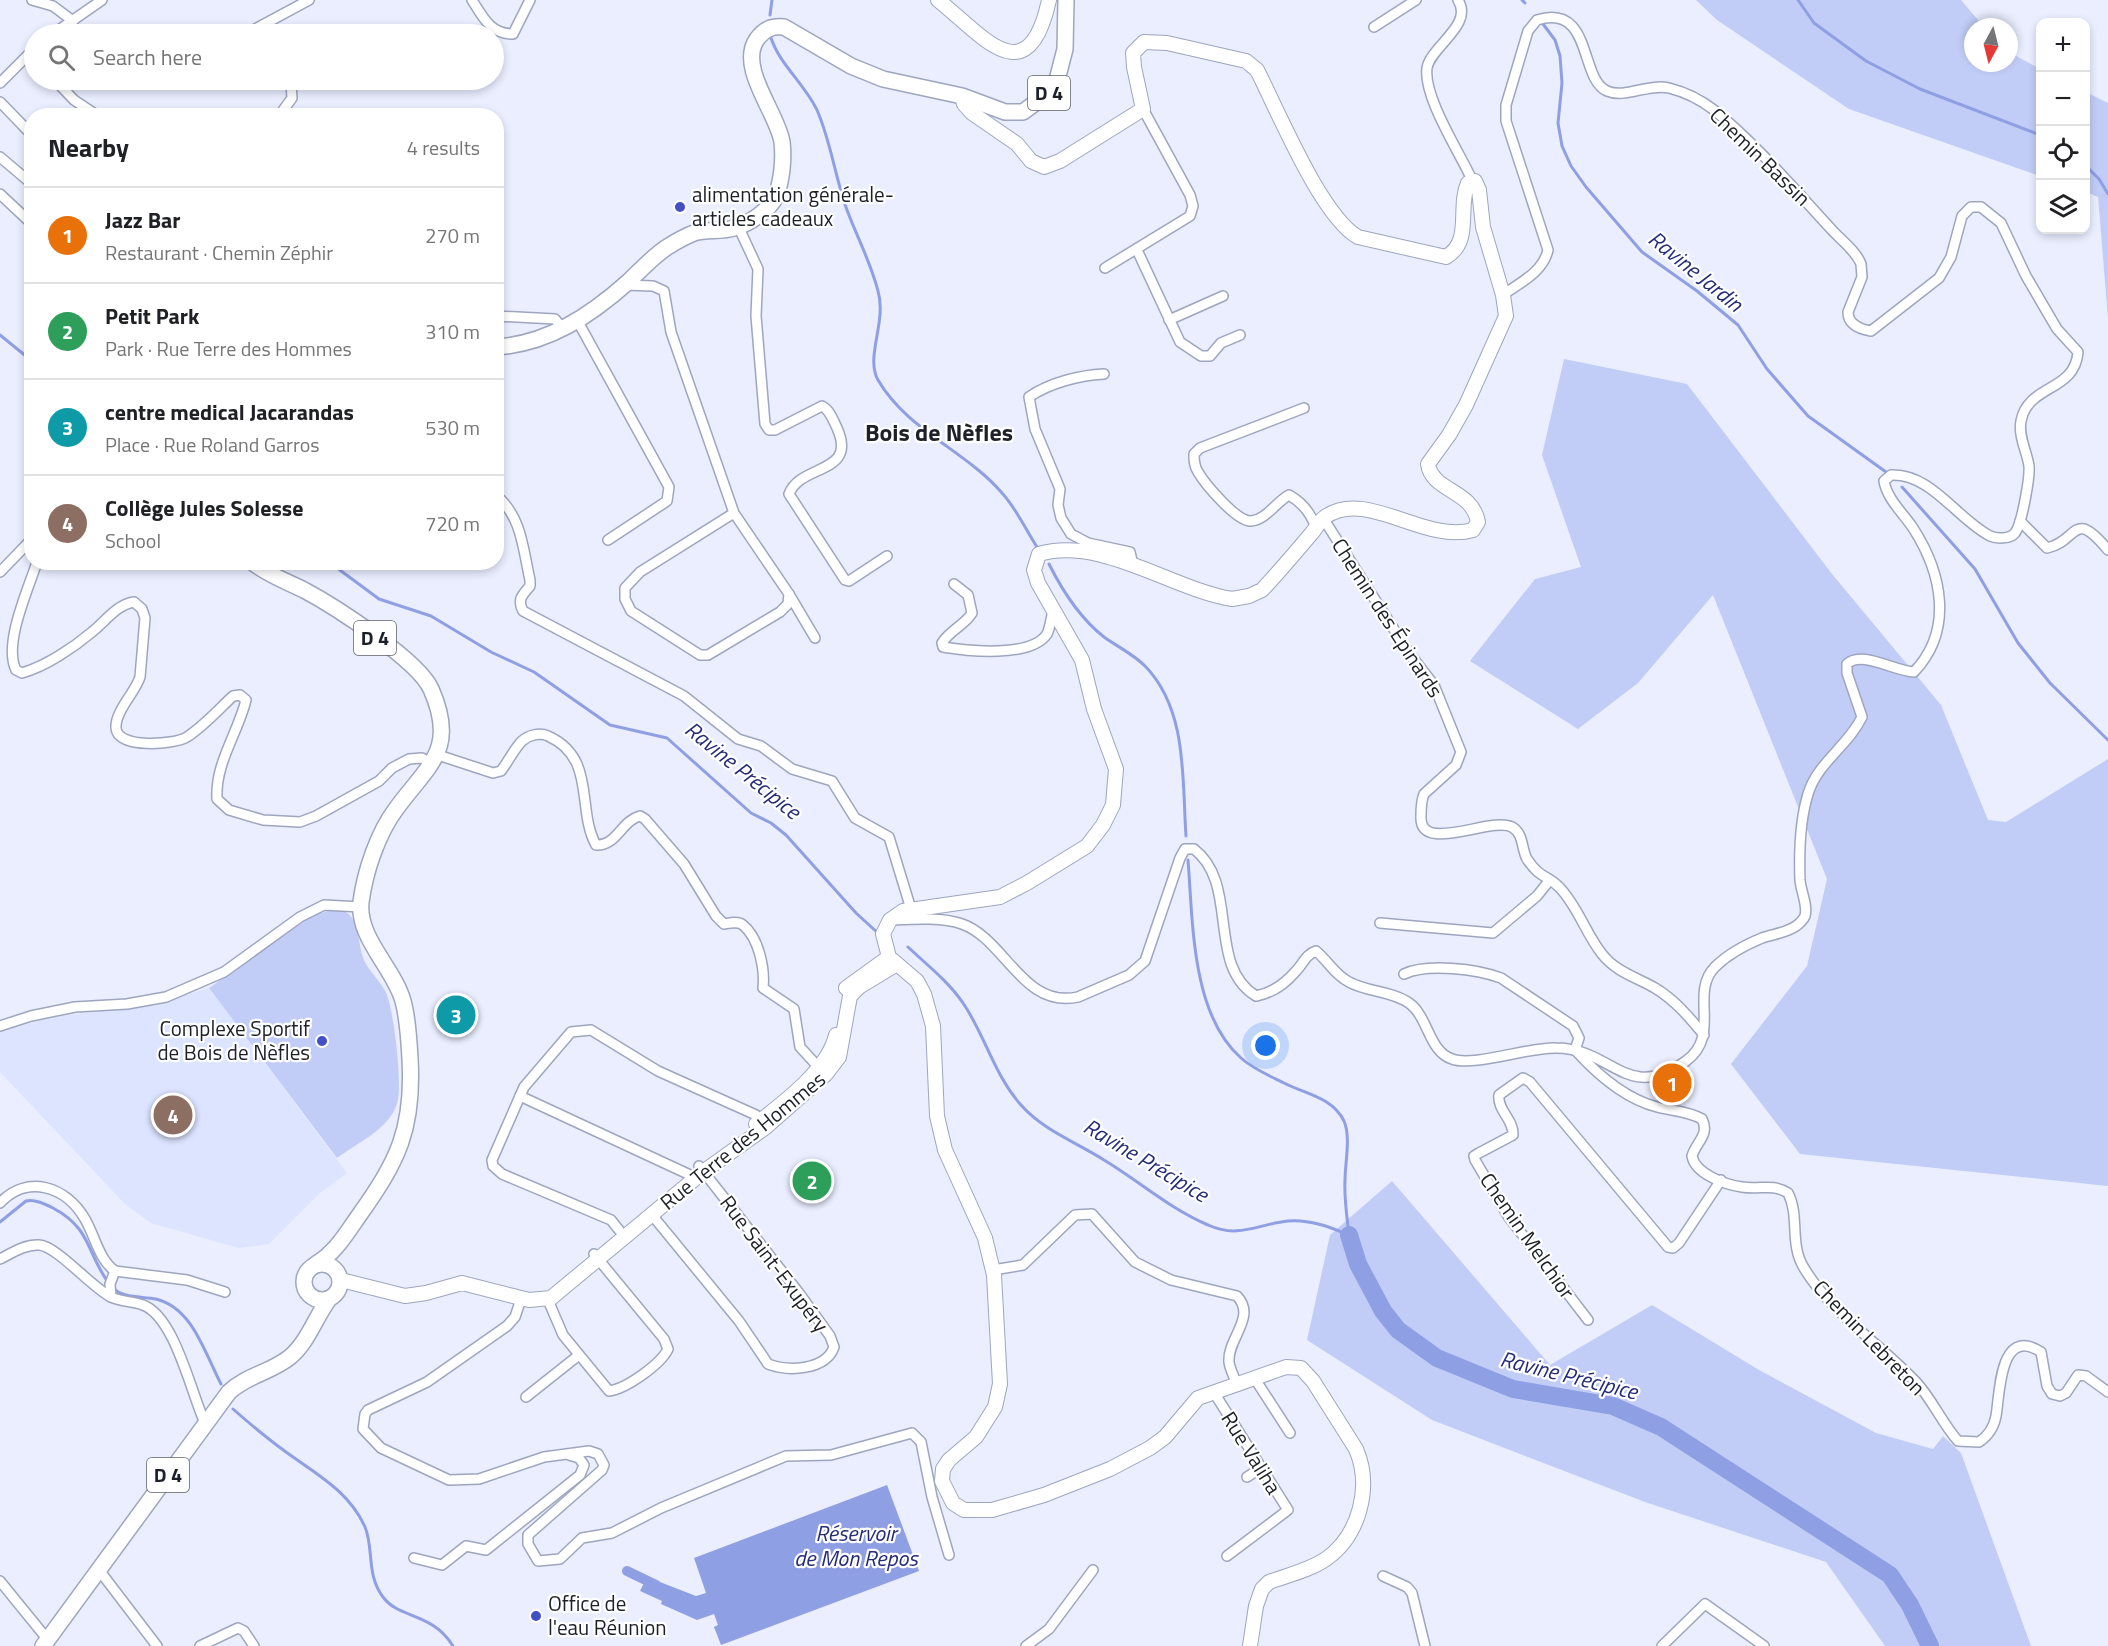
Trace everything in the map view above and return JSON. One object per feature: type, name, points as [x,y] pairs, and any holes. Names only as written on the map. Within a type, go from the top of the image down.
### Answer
[{"type":"main road","name":"D 4","points":[[504,347],[516,346],[563,329],[624,285],[677,242],[695,233],[738,226],[764,212],[776,197],[782,173],[782,140],[757,83],[753,56],[754,43],[772,26],[784,27],[851,66],[883,79],[962,96],[1005,112],[1023,111],[1050,92],[1057,80],[1065,48],[1066,0]]},
{"type":"main road","name":"D 4","points":[[263,570],[304,590],[352,621],[415,668],[430,686],[436,702],[441,733],[435,760]]},
{"type":"main road","points":[[339,1244],[338,1292],[329,1299],[320,1300],[311,1297],[304,1288],[304,1276],[339,1244],[371,1199],[398,1154],[406,1131],[412,1089],[402,1000],[370,938],[361,907],[366,879],[386,827],[395,810],[435,760]]},
{"type":"main road","points":[[316,1264],[338,1274]]},
{"type":"main road","points":[[311,1297],[312,1327]]},
{"type":"main road","name":"D 4","points":[[46,1643],[205,1423],[241,1381],[279,1366],[292,1355],[329,1299]]},
{"type":"street","points":[[32,0],[53,6],[73,21]]},
{"type":"street","points":[[68,24],[102,0]]},
{"type":"street","points":[[265,24],[309,0]]},
{"type":"street","points":[[472,0],[488,24]]},
{"type":"street","points":[[504,34],[513,34],[530,0]]},
{"type":"street","points":[[938,0],[989,44],[1000,51],[1011,52],[1024,49],[1036,37],[1044,24],[1049,0]]},
{"type":"street","points":[[1374,27],[1416,0]]},
{"type":"street","points":[[1250,1646],[1262,1588],[1269,1582],[1326,1559],[1335,1551],[1354,1524],[1362,1493],[1360,1459],[1356,1449],[1313,1381],[1301,1368],[1286,1367],[1198,1398],[1165,1437],[1150,1448],[1110,1469],[1044,1495],[992,1510],[964,1510],[953,1503],[942,1481],[943,1470],[949,1460],[976,1437],[995,1407],[1000,1384],[993,1270],[985,1238],[945,1150],[937,1116],[933,1026],[924,994],[917,981],[893,960],[883,934],[890,920],[911,909],[1000,897],[1087,846],[1103,825],[1113,805],[1116,769],[1094,709],[1082,660],[1053,611],[1034,570],[1039,554],[1065,550],[1133,565],[1221,597],[1249,596],[1262,590],[1319,523],[1347,508],[1362,508],[1426,529],[1464,532],[1473,530],[1478,522],[1476,512],[1460,495],[1436,480],[1429,471],[1428,464],[1449,435],[1488,360],[1506,316],[1503,295],[1483,227],[1479,190],[1441,121],[1428,77],[1427,67],[1434,54],[1458,23],[1461,13],[1458,0]]},
{"type":"street","name":"Chemin Bassin","points":[[1503,295],[1536,271],[1545,261],[1548,250],[1510,140],[1506,105],[1528,31],[1537,20],[1556,17],[1566,21],[1574,31],[1586,49],[1598,84],[1607,92],[1627,92],[1656,86],[1691,96],[1712,109],[1730,125],[1809,203],[1861,264],[1862,277],[1848,312],[1848,318],[1857,327],[1870,331],[1938,278],[1951,257],[1962,216],[1971,207],[1981,207],[2001,223],[2026,276],[2057,329],[2078,352],[2070,376],[2028,403],[2021,421],[2020,432],[2030,470],[2020,521]]},
{"type":"street","points":[[1105,268],[1181,224],[1190,216],[1192,206],[1190,195],[1143,110],[1133,53],[1144,42],[1167,43],[1246,61],[1257,70],[1336,219],[1358,237],[1446,257],[1456,251],[1462,238],[1464,194],[1472,180]]},
{"type":"street","points":[[0,83],[24,60]]},
{"type":"street","points":[[64,90],[86,108]]},
{"type":"street","points":[[285,108],[292,98],[291,90]]},
{"type":"street","points":[[962,96],[964,104],[972,113],[1017,144],[1031,161],[1044,167],[1060,161],[1143,110]]},
{"type":"street","points":[[0,102],[24,127]]},
{"type":"street","points":[[0,157],[24,177]]},
{"type":"street","points":[[0,194],[24,216]]},
{"type":"street","points":[[738,226],[758,269],[756,316],[765,424],[769,430],[776,430],[822,405],[828,409],[842,440],[843,449],[838,459],[793,485],[789,494],[844,580],[849,582],[887,556]]},
{"type":"street","points":[[1137,250],[1179,342],[1200,356],[1210,356],[1221,343],[1240,335]]},
{"type":"street","points":[[624,285],[653,286],[664,291],[670,332],[734,513],[789,594],[815,638]]},
{"type":"street","points":[[1169,320],[1223,296]]},
{"type":"street","points":[[504,317],[555,320],[563,329]]},
{"type":"street","points":[[577,320],[669,487],[667,501],[609,540]]},
{"type":"street","points":[[1104,374],[1087,375],[1036,392],[1029,397],[1035,429],[1060,489],[1058,505],[1066,526],[1071,534],[1088,543],[1130,552],[1133,565]]},
{"type":"street","points":[[1304,408],[1200,448],[1194,454],[1194,463],[1198,472],[1243,520],[1260,519],[1289,495],[1299,501],[1319,523]]},
{"type":"street","points":[[890,920],[961,924],[977,932],[1029,984],[1043,993],[1071,999],[1129,975],[1145,961],[1180,858],[1185,849],[1194,849],[1209,867],[1219,895],[1233,974],[1243,988],[1256,996],[1269,993],[1283,984],[1297,971],[1308,954],[1316,951],[1339,976],[1351,984],[1409,1003],[1441,1052],[1451,1059],[1469,1061],[1513,1052],[1556,1048],[1575,1050],[1631,1076],[1660,1077],[1688,1060],[1704,1035],[1704,982],[1711,972],[1737,951],[1796,926],[1804,918],[1805,907],[1800,881],[1803,820],[1808,795],[1814,778],[1856,731],[1862,717],[1847,674],[1847,664],[1852,659],[1861,657],[1899,672],[1914,672],[1923,662],[1940,621],[1940,587],[1934,568],[1914,529],[1886,491],[1884,481],[1891,475],[1901,474],[1910,478],[1933,491],[1992,537],[2007,538],[2015,533],[2020,521],[2047,548],[2055,546],[2075,529],[2083,529],[2091,531],[2108,550]]},
{"type":"street","points":[[504,503],[512,511],[518,524],[530,580],[530,586],[520,597],[519,604],[523,611],[684,696],[730,734],[760,746],[792,769],[832,781],[855,818],[889,837],[911,909]]},
{"type":"street","points":[[734,513],[640,572],[625,588],[625,599],[631,610],[692,651],[708,655],[780,612],[788,604],[789,594]]},
{"type":"street","name":"Chemin des Épinards","points":[[1319,523],[1409,653],[1434,685],[1461,752],[1456,765],[1424,794],[1421,822],[1425,830],[1433,834],[1449,834],[1502,823],[1515,829],[1521,837],[1524,854],[1536,873],[1560,888],[1608,961],[1620,971],[1655,987],[1672,1000],[1704,1035]]},
{"type":"street","points":[[0,572],[24,547]]},
{"type":"street","points":[[35,570],[11,652],[16,670],[22,673],[42,666],[91,633],[123,604],[134,602],[142,609],[145,618],[140,677],[137,687],[117,721],[116,730],[120,738],[128,742],[167,743],[185,738],[232,696],[240,694],[246,700],[244,710],[233,731],[216,785],[217,799],[229,810],[263,820],[300,822],[316,816],[379,781],[392,768],[409,759],[435,760],[493,773],[501,771],[521,742],[530,736],[544,734],[556,740],[579,766],[584,783],[591,836],[596,845],[612,841],[631,818],[640,816],[645,819],[684,864],[716,916],[724,924],[736,922],[744,925],[765,972],[763,988],[794,1009],[800,1047],[823,1071]]},
{"type":"street","points":[[954,585],[968,595],[972,613],[968,620],[948,634],[942,643],[944,647],[998,652],[1037,642],[1047,634],[1053,611]]},
{"type":"street","points":[[1380,923],[1493,933],[1537,896],[1549,881]]},
{"type":"street","points":[[0,1026],[31,1016],[75,1007],[127,1004],[166,997],[224,972],[300,917],[324,905],[361,907]]},
{"type":"street","name":"Rue Terre des Hommes","points":[[550,1299],[620,1230],[697,1171],[764,1124],[839,1057],[850,996],[893,960]]},
{"type":"street","points":[[1404,974],[1422,968],[1489,974],[1501,978],[1573,1026],[1579,1038],[1575,1050]]},
{"type":"street","points":[[620,1230],[611,1220],[502,1174],[493,1166],[492,1160],[524,1087],[571,1032],[584,1029],[598,1034],[658,1071],[764,1124]]},
{"type":"street","name":"Chemin Lebreton","points":[[1575,1050],[1587,1063],[1633,1099],[1656,1107],[1692,1113],[1702,1119],[1706,1128],[1693,1151],[1694,1164],[1699,1171],[1741,1187],[1779,1187],[1788,1193],[1794,1204],[1793,1233],[1797,1253],[1818,1288],[1917,1383],[1958,1441],[1979,1442],[1986,1437],[1996,1416],[2002,1367],[2009,1356],[2019,1348],[2033,1346],[2041,1352],[2047,1386],[2052,1394],[2060,1396],[2066,1393],[2078,1375],[2086,1376],[2108,1392]]},
{"type":"street","name":"Chemin Melchior","points":[[1588,1320],[1508,1216],[1475,1160],[1474,1156],[1512,1135],[1512,1127],[1498,1101],[1499,1095],[1523,1078],[1530,1082],[1668,1247],[1673,1248],[1679,1243],[1721,1180]]},
{"type":"street","points":[[520,1096],[697,1171]]},
{"type":"street","name":"Rue Terre des Hommes","points":[[596,1256],[652,1215],[697,1171]]},
{"type":"street","name":"Rue Saint-Exupéry","points":[[652,1215],[739,1321],[768,1364],[788,1369],[822,1362],[830,1357],[834,1347],[830,1336],[697,1171]]},
{"type":"street","points":[[0,1203],[24,1186],[43,1186],[76,1206],[85,1218],[113,1275],[110,1295]]},
{"type":"street","points":[[993,1270],[1023,1265],[1076,1215],[1092,1214],[1135,1262],[1172,1280],[1238,1296],[1246,1310],[1229,1364],[1237,1385]]},
{"type":"street","points":[[0,1259],[20,1248],[42,1245],[121,1302],[144,1305],[160,1320],[173,1341],[205,1423]]},
{"type":"street","points":[[338,1274],[405,1296],[426,1293],[453,1284],[471,1283],[521,1299],[550,1299],[563,1335],[609,1391],[624,1387],[664,1357],[668,1349],[664,1339],[596,1256]]},
{"type":"street","points":[[113,1275],[187,1280],[225,1292]]},
{"type":"street","points":[[521,1299],[515,1317],[507,1326],[427,1382],[368,1410],[364,1414],[363,1429],[381,1448],[449,1480],[479,1479],[544,1457],[589,1451],[598,1454],[604,1465],[598,1475],[528,1535],[528,1544],[538,1561],[560,1559],[582,1538],[612,1533],[661,1508],[786,1456],[831,1455],[912,1432],[921,1442],[932,1497],[949,1555]]},
{"type":"street","points":[[526,1396],[579,1355]]},
{"type":"street","points":[[1255,1378],[1290,1433]]},
{"type":"street","name":"Rue Valiha","points":[[1213,1391],[1288,1510],[1227,1556]]},
{"type":"street","points":[[414,1558],[442,1564],[466,1546],[486,1550],[580,1475],[584,1465],[579,1458],[566,1454]]},
{"type":"street","points":[[1247,1477],[1261,1468]]},
{"type":"street","points":[[99,1570],[157,1646]]},
{"type":"street","points":[[1026,1646],[1049,1629],[1093,1570]]},
{"type":"street","points":[[1383,1576],[1407,1587],[1412,1593],[1425,1646]]},
{"type":"street","points":[[0,1581],[46,1643]]},
{"type":"street","points":[[1662,1646],[1705,1604],[1764,1646]]},
{"type":"street","points":[[200,1646],[238,1628],[244,1631],[255,1646]]},
{"type":"shaded area","points":[[1696,0],[1961,0],[1976,18],[1964,18],[1964,72],[2018,72],[2018,57],[2036,67],[2036,175],[1849,109],[1717,20]]},
{"type":"shaded area","points":[[2090,94],[2108,103],[2108,318],[2098,197],[2090,194]]},
{"type":"shaded area","points":[[1564,359],[1687,384],[1832,574],[1941,705],[1988,820],[2006,822],[2108,759],[2108,1186],[1800,1154],[1731,1064],[1807,966],[1827,879],[1713,595],[1638,683],[1578,729],[1470,661],[1535,579],[1581,567],[1542,455]]},
{"type":"shaded area","name":"Complexe Sportif de Bois de Nèfles","points":[[336,909],[344,911],[354,921],[364,960],[387,995],[395,1033],[399,1082],[397,1104],[387,1121],[337,1158],[209,988],[313,915]]},
{"type":"shaded area","points":[[209,988],[347,1173],[320,1193],[269,1244],[239,1248],[151,1223],[126,1205],[0,1072],[0,1032],[52,1017],[153,1005]]},
{"type":"shaded area","points":[[1392,1181],[1550,1365],[1652,1305],[1759,1370],[1876,1433],[1933,1449],[1943,1436],[1961,1453],[2031,1646],[1885,1646],[1826,1562],[1645,1502],[1432,1420],[1307,1340],[1330,1235]]},
{"type":"water","name":"Réservoir de Mon Repos","points":[[887,1485],[919,1571],[721,1645],[714,1627],[718,1625],[714,1614],[697,1620],[661,1604],[662,1601],[640,1591],[647,1577],[696,1596],[706,1593],[694,1558]]},
{"type":"waterway","points":[[770,15],[772,0]]},
{"type":"waterway","name":"Ravine Jardin","points":[[1522,0],[1525,3]]},
{"type":"waterway","points":[[1798,0],[1814,23],[1866,61],[1920,89],[2036,133]]},
{"type":"waterway","name":"Ravine Jardin","points":[[1543,24],[1555,40],[1560,56],[1562,83],[1558,123],[1562,146],[1571,166],[1586,187],[1642,252],[1697,291],[1738,325],[1767,369],[1808,416],[1886,472]]},
{"type":"waterway","points":[[771,38],[780,57],[806,91],[817,110],[847,210],[875,281],[880,303],[874,361],[878,380],[890,397],[920,427],[988,478],[1007,499],[1037,547]]},
{"type":"waterway","points":[[2090,170],[2108,194]]},
{"type":"waterway","name":"Ravine Précipice","points":[[0,335],[24,354]]},
{"type":"waterway","name":"Ravine Jardin","points":[[1902,487],[1975,569],[2018,643],[2050,683],[2108,740]]},
{"type":"waterway","points":[[1049,564],[1080,613],[1104,637],[1145,666],[1159,684],[1169,703],[1176,724],[1183,769],[1186,836]]},
{"type":"waterway","name":"Ravine Précipice","points":[[340,570],[379,599],[431,616],[491,652],[534,672],[610,725],[667,738],[751,813],[771,823],[786,835],[856,913],[879,934]]},
{"type":"waterway","name":"Ravine Précipice","points":[[908,947],[957,995],[971,1015],[1012,1093],[1030,1114],[1050,1129],[1117,1168],[1181,1211],[1219,1229],[1239,1231],[1288,1221],[1304,1221],[1349,1235],[1345,1194],[1347,1135],[1344,1121],[1333,1106],[1325,1101],[1251,1066],[1225,1039],[1212,1017],[1198,965],[1188,860]]},
{"type":"waterway","points":[[0,1222],[26,1201],[36,1201],[53,1208],[66,1216],[82,1233],[108,1282]]},
{"type":"waterway","name":"Ravine Précipice","points":[[1349,1235],[1358,1264],[1383,1311],[1398,1330],[1437,1358],[1513,1389],[1613,1406],[1661,1427],[1890,1575],[1910,1605],[1930,1646]]},
{"type":"waterway","points":[[112,1287],[121,1294],[156,1299],[180,1312],[189,1322],[203,1346],[221,1384]]},
{"type":"waterway","points":[[233,1409],[341,1493],[365,1527],[374,1580],[383,1597],[398,1609],[435,1627],[453,1646]]},
{"type":"waterway","points":[[627,1571],[656,1585]]},
{"type":"place","name":"alimentation générale- articles cadeaux","points":[[680,207]]},
{"type":"place","name":"centre medical Jacarandas","points":[[456,1015]]},
{"type":"place","name":"Complexe Sportif de Bois de Nèfles","points":[[322,1041]]},
{"type":"place","name":"Jazz Bar","points":[[1672,1083]]},
{"type":"place","name":"Collège Jules Solesse","points":[[173,1115]]},
{"type":"place","name":"Petit Park","points":[[812,1181]]},
{"type":"place","name":"Office de l'eau Réunion","points":[[536,1616]]},
{"type":"district","name":"Bois de Nèfles","points":[[939,433]]}]
